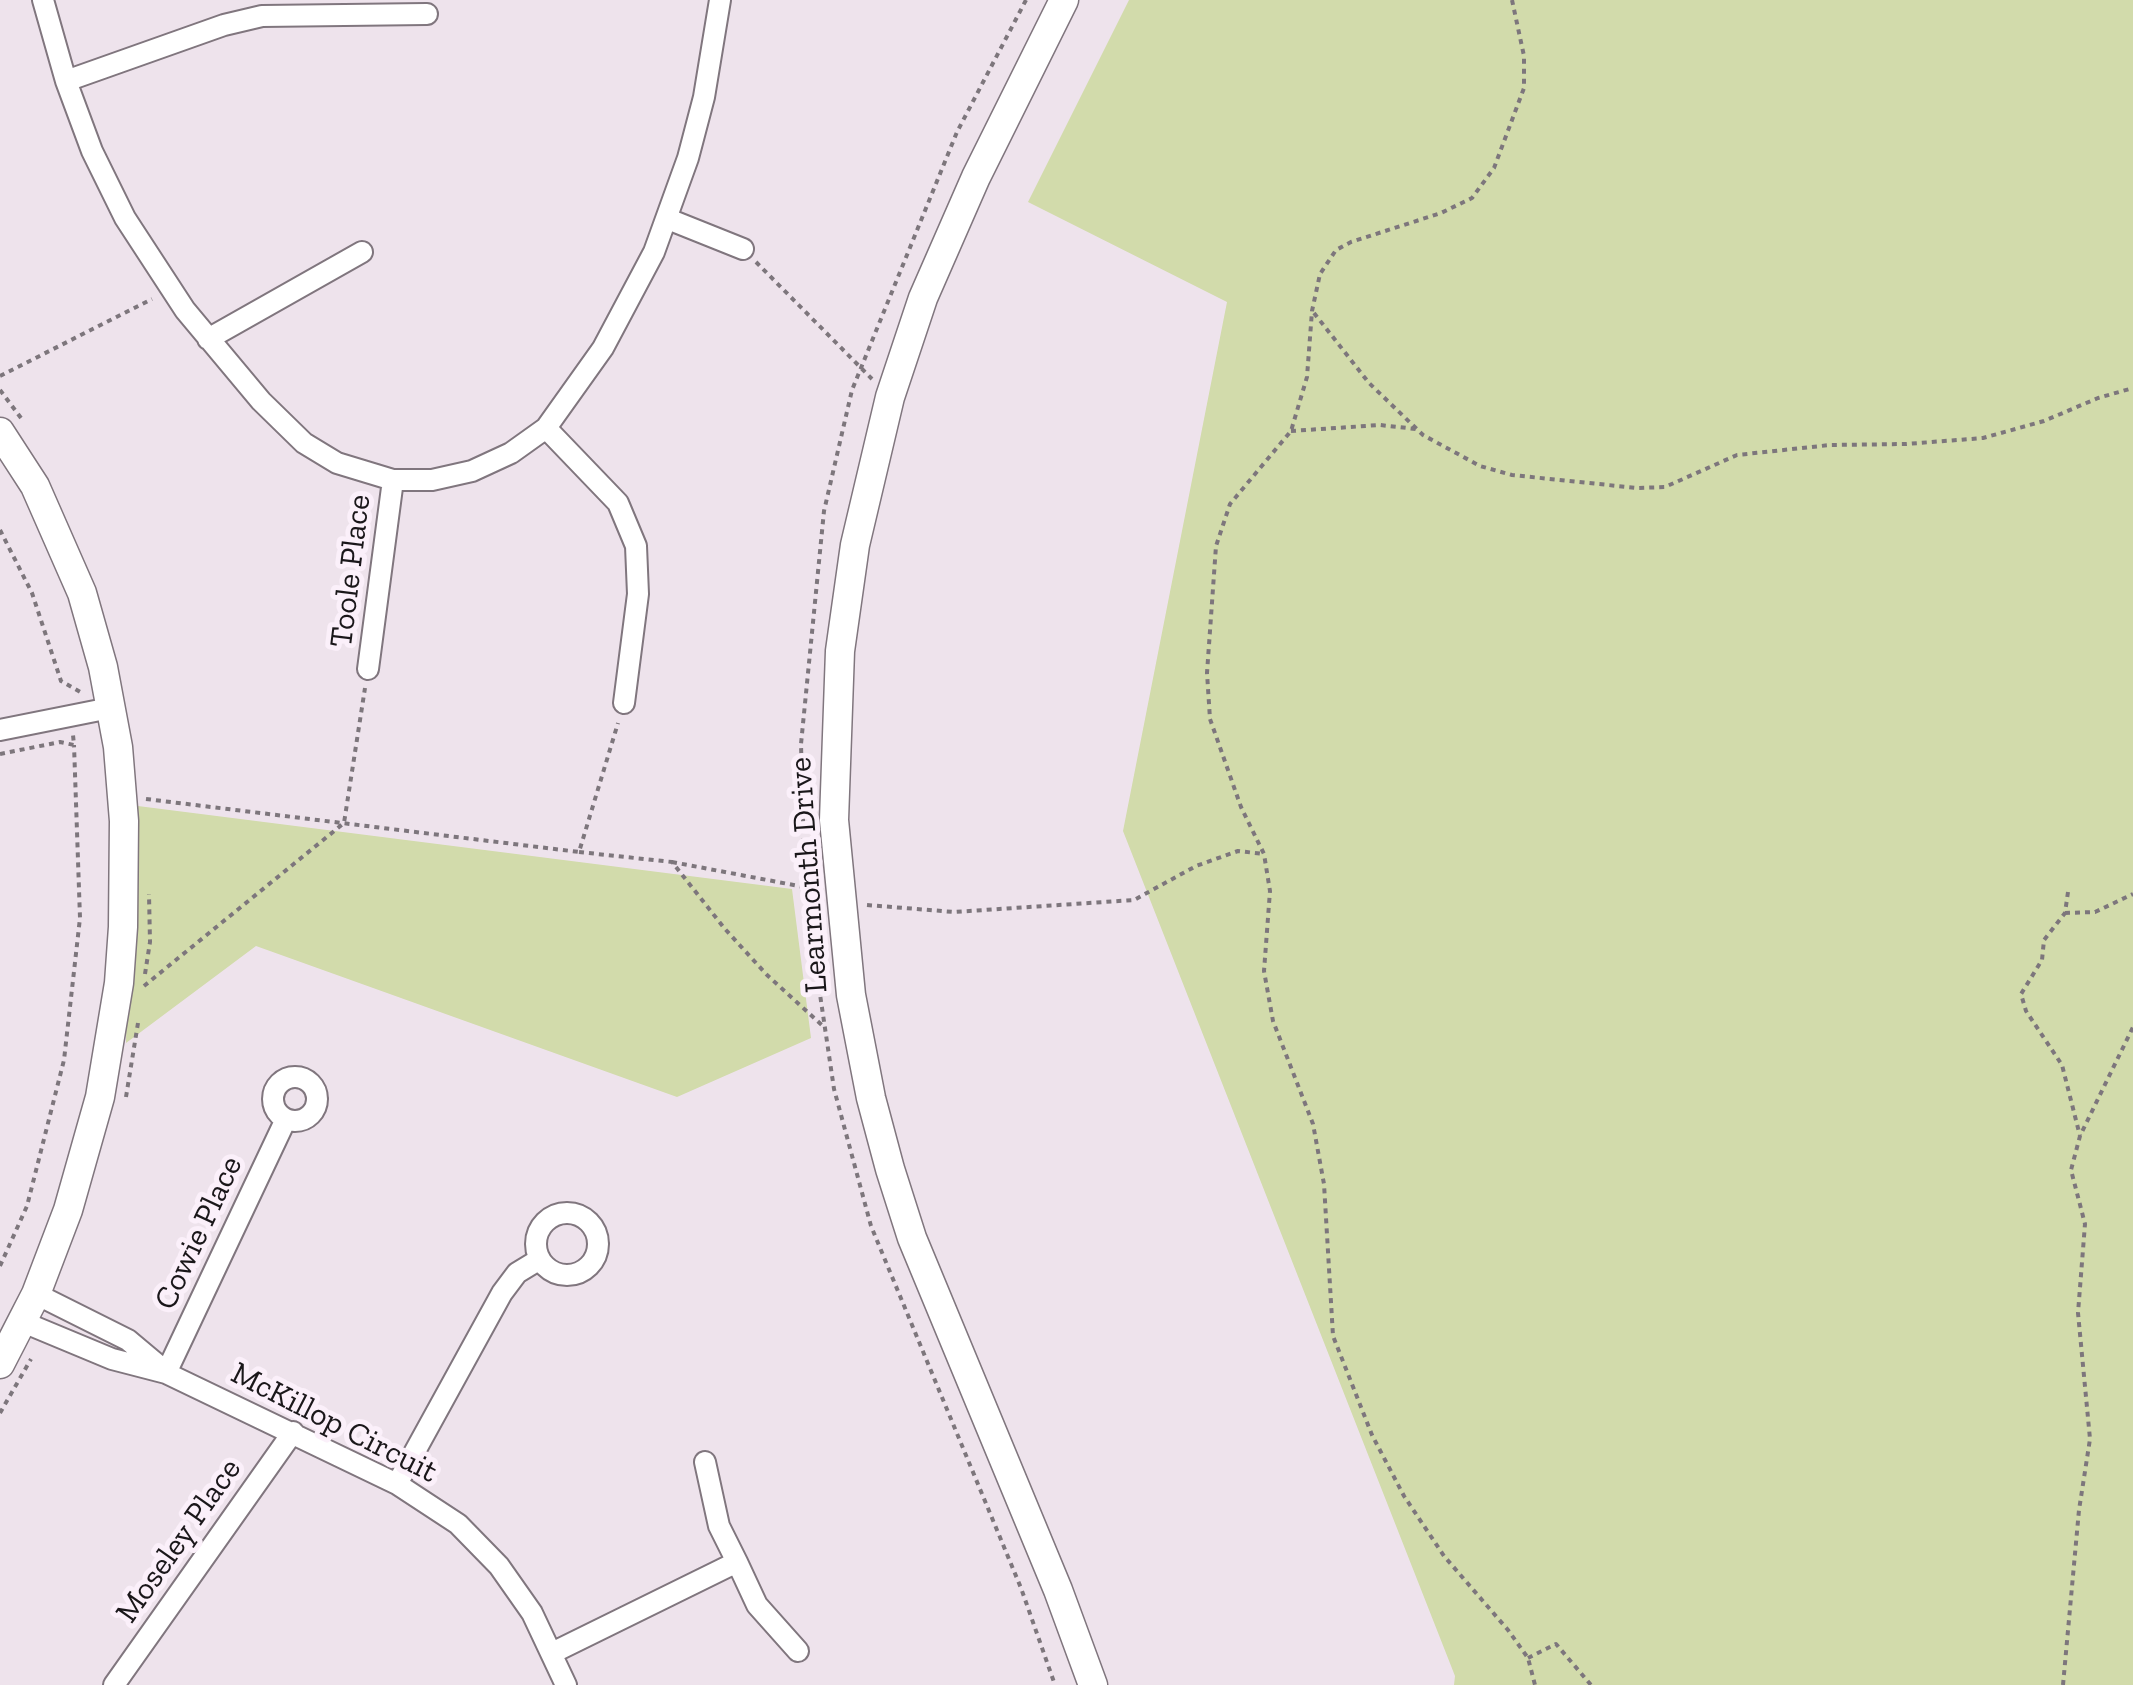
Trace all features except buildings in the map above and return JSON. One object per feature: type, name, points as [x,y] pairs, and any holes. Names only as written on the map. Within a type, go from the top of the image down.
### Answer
[{"type":"street","points":[[43,0],[66,81],[92,151],[171,290],[261,402],[304,444],[337,464],[393,480],[432,480],[472,471],[511,453],[546,428],[603,348],[668,219],[704,97],[720,0]]},
{"type":"street","name":"Learmonth Drive","points":[[1064,0],[961,211],[908,337],[890,397],[854,545],[840,651],[834,820],[856,1026],[871,1098],[912,1238],[1058,1590],[1093,1685]]},
{"type":"street","points":[[66,81],[262,16],[427,14]]},
{"type":"street","points":[[668,219],[744,249]]},
{"type":"street","points":[[208,339],[362,252]]},
{"type":"street","points":[[546,428],[618,503],[636,546],[638,594],[624,703]]},
{"type":"street","points":[[0,432],[36,486],[75,576],[103,667],[122,797],[124,926],[111,1040],[86,1154],[36,1294],[0,1364]]},
{"type":"street","name":"Toole Place","points":[[368,669],[393,480]]},
{"type":"street","points":[[0,730],[110,708]]},
{"type":"street","name":"Cowie Place","points":[[166,1372],[286,1119]]},
{"type":"street","points":[[397,1484],[502,1294],[518,1273],[540,1259]]},
{"type":"street","name":"McKillop Circuit","points":[[36,1294],[128,1340],[166,1372]]},
{"type":"street","name":"McKillop Circuit","points":[[22,1322],[112,1359],[166,1372],[397,1484],[458,1524],[499,1566],[532,1613],[566,1685]]},
{"type":"street","name":"Moseley Place","points":[[114,1685],[293,1432]]},
{"type":"street","points":[[705,1462],[719,1526],[757,1605],[798,1651]]},
{"type":"street","points":[[552,1653],[737,1562]]},
{"type":"path","points":[[1026,0],[958,132],[852,390],[824,511],[801,744],[805,886],[825,1028],[834,1088],[871,1226],[1022,1588],[1055,1685]]},
{"type":"path","points":[[1512,0],[1524,56],[1524,88],[1494,168],[1472,198],[1336,250],[1320,274],[1312,311],[1307,377],[1291,431],[1230,504],[1216,546],[1208,672],[1210,719],[1241,807],[1264,854],[1270,891],[1264,971],[1273,1021],[1313,1124],[1324,1184],[1333,1336],[1372,1435],[1404,1496],[1444,1556],[1528,1658],[1535,1685]]},
{"type":"path","points":[[744,249],[890,397]]},
{"type":"path","points":[[0,376],[171,290]]},
{"type":"path","points":[[1312,311],[1369,382],[1417,429],[1480,466],[1512,475],[1637,488],[1665,487],[1737,455],[1830,445],[1983,438],[2044,421],[2133,388]]},
{"type":"path","points":[[1291,431],[1380,424],[1417,429]]},
{"type":"path","points":[[0,530],[32,593],[61,681],[110,708]]},
{"type":"path","points":[[144,986],[344,823],[368,669]]},
{"type":"path","points":[[579,852],[624,703]]},
{"type":"path","points":[[0,1266],[27,1206],[64,1060],[80,918],[74,745]]},
{"type":"path","points":[[122,797],[672,862],[805,886],[868,905],[954,912],[1134,900],[1196,866],[1238,851],[1264,854]]},
{"type":"path","points":[[672,862],[768,975],[825,1028],[830,1032],[856,1026]]},
{"type":"path","points":[[2068,892],[2065,913],[2044,940],[2042,960],[2021,994],[2026,1011],[2062,1065],[2080,1136]]},
{"type":"path","points":[[2065,913],[2094,912],[2133,894]]},
{"type":"path","points":[[2063,1685],[2090,1440],[2078,1313],[2085,1224],[2070,1170],[2080,1136],[2133,1027]]},
{"type":"path","points":[[1528,1658],[1556,1644],[1591,1685]]},
{"type":"green space","points":[[1129,0],[2133,0],[2133,1685],[1454,1685],[1455,1676],[1123,831],[1227,302],[1028,202]]},
{"type":"green space","points":[[130,805],[792,889],[811,1038],[677,1097],[256,946],[126,1043]]}]
